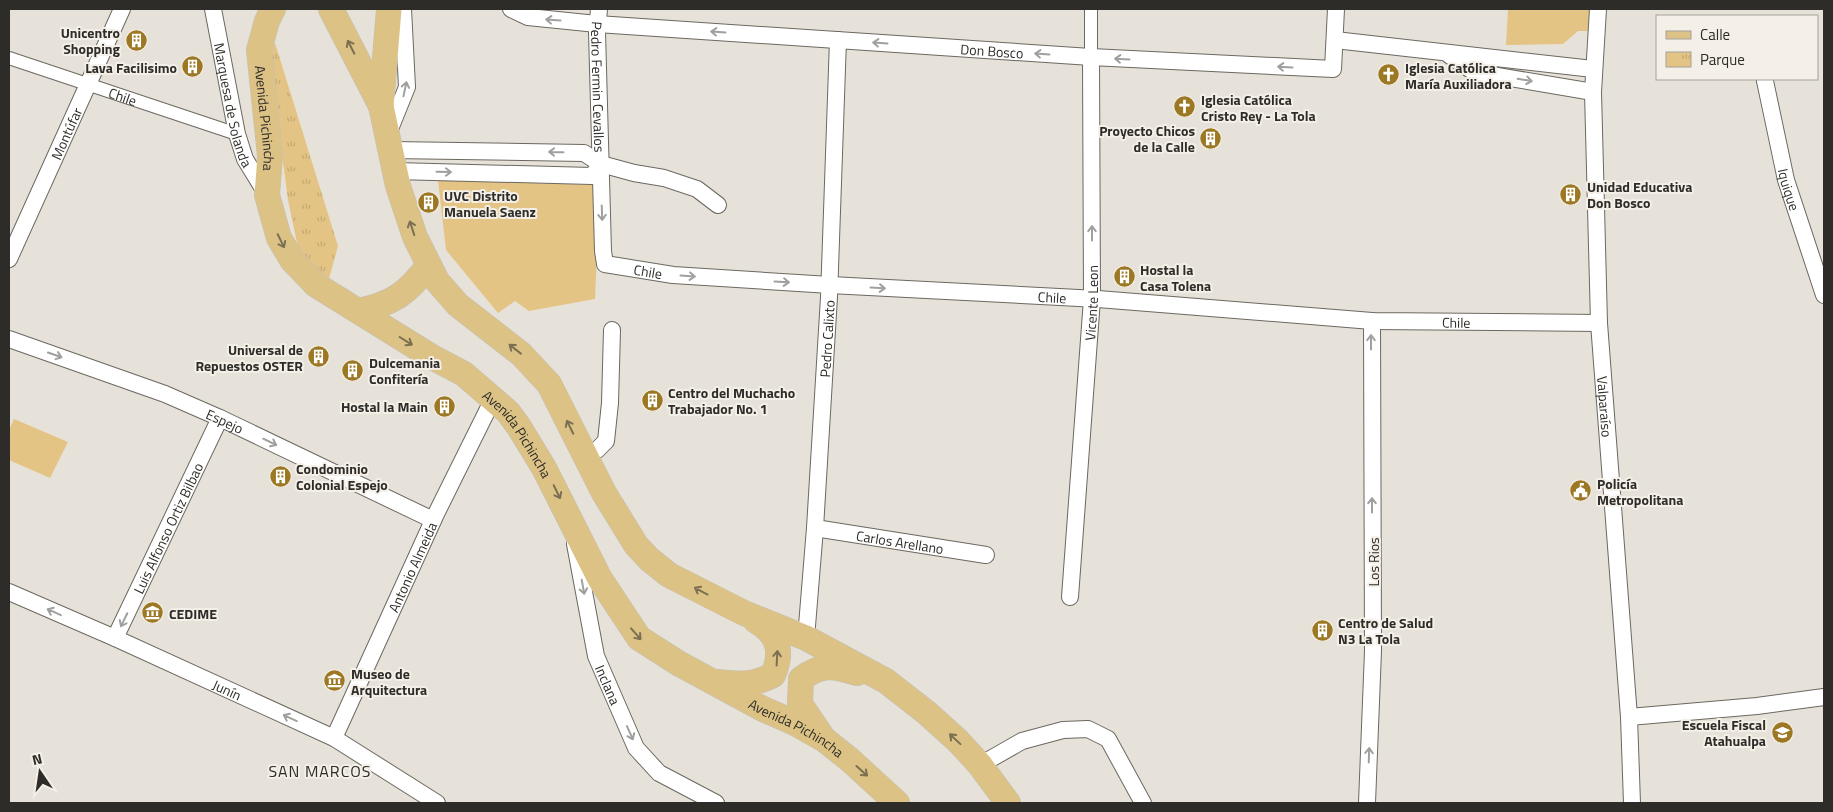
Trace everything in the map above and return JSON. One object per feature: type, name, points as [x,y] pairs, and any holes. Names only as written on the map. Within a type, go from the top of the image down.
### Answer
[{"type":"main road","name":"Avenida Pichincha","points":[[273,9],[267,21],[259,50],[270,156],[267,194],[279,238],[292,260],[316,285],[432,357],[464,374],[508,412],[544,468],[600,579],[639,638],[652,648],[710,681],[825,740],[897,803]]},
{"type":"main road","points":[[331,9],[381,106],[398,186],[415,237],[428,266],[437,281],[458,305],[521,354],[549,384],[584,457],[636,545],[669,576],[744,613],[806,638],[886,681],[952,736],[980,765],[1008,803]]},
{"type":"main road","points":[[381,106],[394,10]]},
{"type":"main road","points":[[358,311],[386,304],[400,296],[420,278],[428,266]]},
{"type":"main road","points":[[710,681],[742,684],[758,683],[773,675],[779,656],[776,640],[768,628],[744,613]]},
{"type":"main road","points":[[825,740],[800,704],[801,678],[812,670],[829,666],[886,681]]},
{"type":"street","name":"Montúfar","points":[[9,258],[122,9]]},
{"type":"street","name":"Don Bosco","points":[[511,9],[528,17],[598,16],[838,40],[1090,57],[1333,69],[1335,40]]},
{"type":"street","name":"Vicente Leon","points":[[1070,597],[1092,299],[1091,9]]},
{"type":"street","points":[[1336,9],[1335,40],[1594,69]]},
{"type":"street","name":"Valparaíso","points":[[1598,9],[1593,92],[1599,323],[1629,717],[1632,803]]},
{"type":"street","points":[[391,152],[407,87],[394,10]]},
{"type":"street","name":"Marquesa de Solanda","points":[[218,12],[237,134],[245,159],[267,194]]},
{"type":"street","name":"Pedro Fermin Cevallos","points":[[598,16],[601,164]]},
{"type":"street","name":"Pedro Calixto","points":[[806,638],[815,528],[830,285],[838,40]]},
{"type":"street","points":[[1448,54],[1474,72],[1593,92]]},
{"type":"street","name":"Chile","points":[[9,58],[237,134]]},
{"type":"street","name":"Iquique","points":[[1766,81],[1786,180],[1824,295]]},
{"type":"street","points":[[391,152],[584,153],[601,164],[634,173],[664,178],[697,189],[718,205]]},
{"type":"street","points":[[391,152],[592,176],[601,164]]},
{"type":"street","name":"Chile","points":[[601,164],[605,264],[673,275],[1092,299],[1372,321],[1599,323]]},
{"type":"street","name":"Los Rios","points":[[1368,803],[1374,651],[1372,321]]},
{"type":"street","points":[[584,457],[597,450],[606,441],[610,403],[612,330]]},
{"type":"street","name":"Espejo","points":[[9,339],[166,394],[433,520]]},
{"type":"street","name":"Antonio Almeida","points":[[334,738],[433,520],[493,399]]},
{"type":"street","name":"Luis Alfonso Ortiz Bilbao","points":[[115,638],[220,418]]},
{"type":"street","name":"Inclana","points":[[571,522],[596,656],[636,748],[659,773],[716,803]]},
{"type":"street","name":"Carlos Arellano","points":[[815,528],[986,555]]},
{"type":"street","name":"Junín","points":[[9,592],[334,738],[437,803]]},
{"type":"street","points":[[1629,717],[1757,706],[1824,697]]},
{"type":"street","points":[[980,765],[1022,741],[1063,730],[1088,729],[1108,739],[1143,803]]},
{"type":"green space","points":[[1508,9],[1591,9],[1590,31],[1578,31],[1563,44],[1506,45]]},
{"type":"green space","points":[[275,43],[338,246],[327,286],[298,248],[288,200],[268,50]]},
{"type":"green space","points":[[438,180],[600,185],[595,299],[529,311],[515,301],[498,313],[446,250]]},
{"type":"green space","points":[[14,419],[68,442],[50,478],[9,460],[9,430]]},
{"type":"place","name":"Unicentro Shopping","points":[[136,40]]},
{"type":"place","name":"Lava Facilisimo","points":[[193,67]]},
{"type":"place","name":"Iglesia Católica María Auxiliadora","points":[[1389,75]]},
{"type":"place","name":"Iglesia Católica Cristo Rey - La Tola","points":[[1185,107]]},
{"type":"place","name":"Proyecto Chicos de la Calle","points":[[1211,138]]},
{"type":"place","name":"Unidad Educativa Don Bosco","points":[[1571,194]]},
{"type":"place","name":"UVC Distrito Manuela Saenz","points":[[428,203]]},
{"type":"place","name":"Hostal la Casa Tolena","points":[[1124,277]]},
{"type":"place","name":"Universal de Repuestos OSTER","points":[[319,357]]},
{"type":"place","name":"Dulcemania Confitería","points":[[353,370]]},
{"type":"place","name":"Centro del Muchacho Trabajador No. 1","points":[[652,400]]},
{"type":"place","name":"Hostal la Main","points":[[444,406]]},
{"type":"place","name":"Condominio Colonial Espejo","points":[[280,476]]},
{"type":"place","name":"Policía Metropolitana","points":[[1581,491]]},
{"type":"place","name":"CEDIME","points":[[153,613]]},
{"type":"place","name":"Centro de Salud N3 La Tola","points":[[1322,630]]},
{"type":"place","name":"Museo de Arquitectura","points":[[335,681]]},
{"type":"place","name":"Escuela Fiscal Atahualpa","points":[[1782,732]]},
{"type":"district","name":"SAN MARCOS","points":[[320,771]]}]
